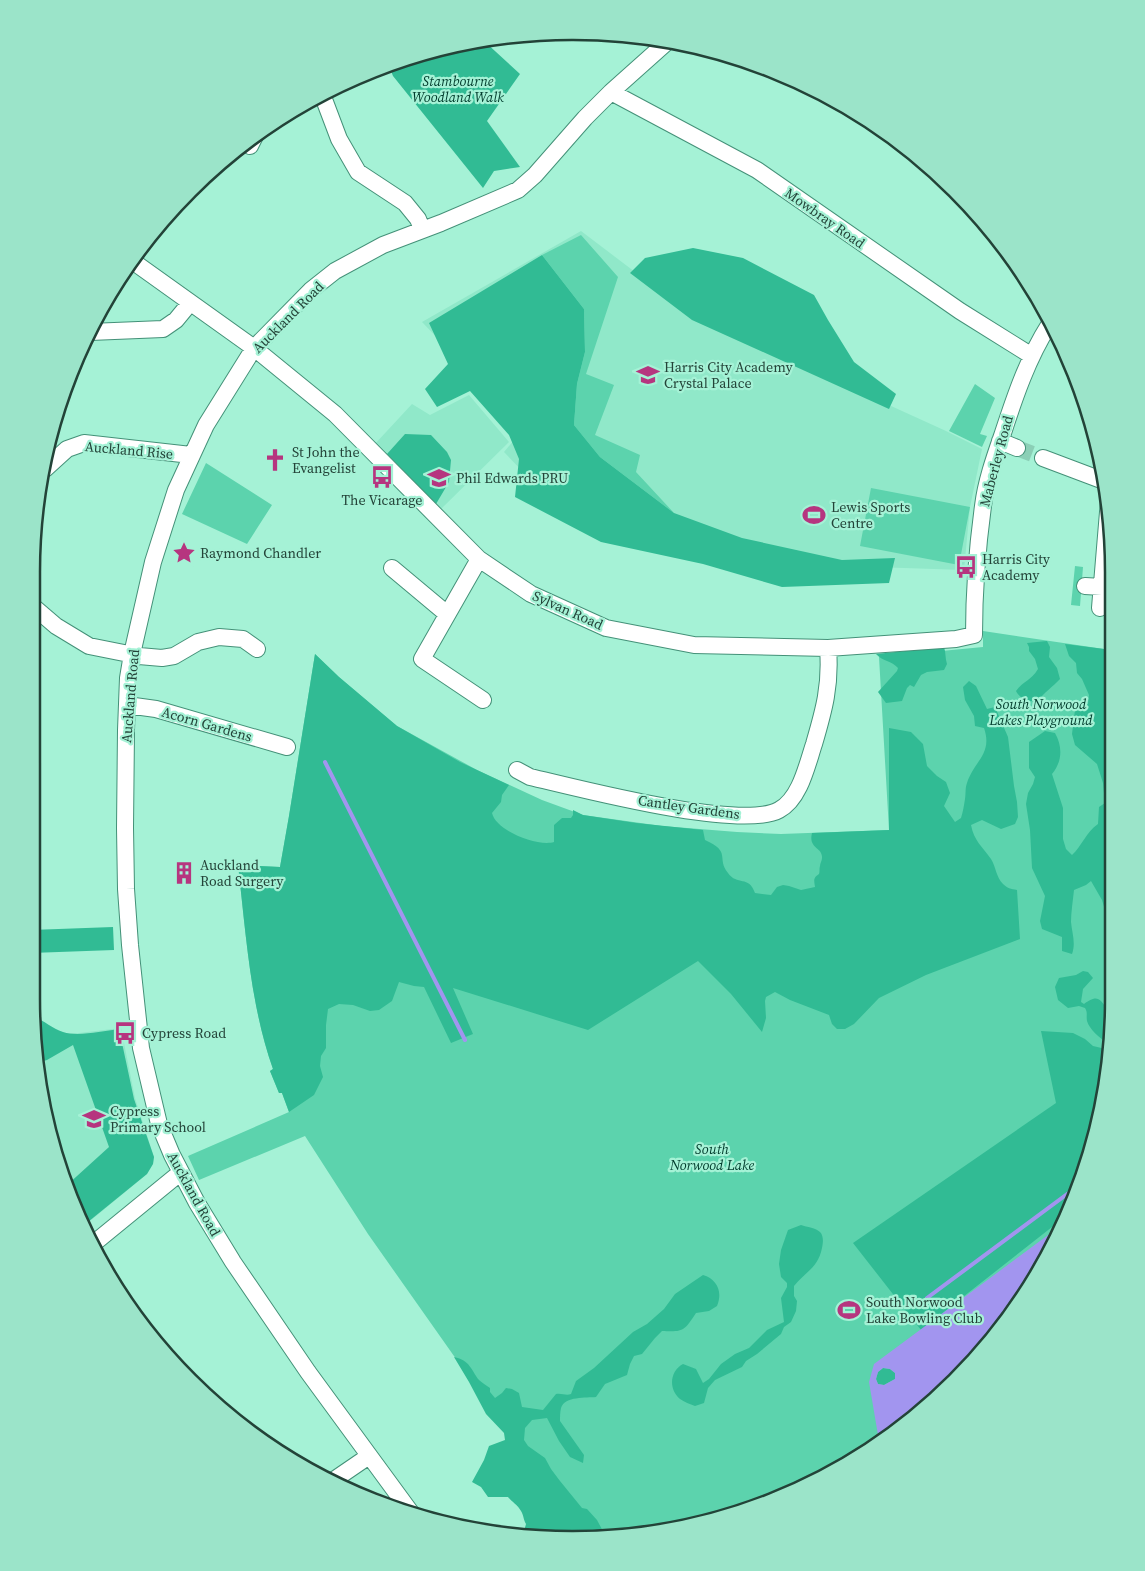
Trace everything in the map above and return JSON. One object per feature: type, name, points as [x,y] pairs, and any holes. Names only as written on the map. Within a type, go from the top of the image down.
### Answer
[{"type":"street","name":"Auckland Road","points":[[405,1504],[308,1372],[233,1262],[197,1203],[172,1156],[159,1124],[142,1048],[130,945],[125,867],[127,705],[132,654],[153,562],[176,490],[206,425],[254,348],[310,290],[335,271],[383,245],[441,223],[518,190],[535,175],[585,118],[611,92],[661,48]]},
{"type":"street","name":"Mowbray Road","points":[[611,92],[757,170],[960,311],[1032,356]]},
{"type":"street","points":[[325,101],[339,139],[358,172],[405,203],[418,219],[422,229]]},
{"type":"street","name":"Sylvan Road","points":[[138,265],[254,348],[335,414],[479,558],[531,594],[606,628],[694,646],[828,648],[956,639],[974,635]]},
{"type":"street","points":[[98,332],[163,329],[176,320],[190,303]]},
{"type":"street","name":"Maberley Road","points":[[974,635],[977,551],[983,504],[994,459],[1019,385],[1046,330]]},
{"type":"street","points":[[1000,441],[1017,448]]},
{"type":"street","name":"Auckland Rise","points":[[51,463],[67,449],[84,443],[191,456]]},
{"type":"street","points":[[1043,458],[1096,478]]},
{"type":"street","points":[[1100,608],[1105,556]]},
{"type":"street","points":[[479,558],[422,659],[482,700]]},
{"type":"street","points":[[392,568],[447,614]]},
{"type":"street","points":[[1085,586],[1102,587]]},
{"type":"street","points":[[40,612],[56,626],[89,646],[132,654],[162,658],[174,656],[198,642],[219,637],[243,639],[257,649]]},
{"type":"street","name":"Cantley Gardens","points":[[518,770],[530,776],[685,810],[750,816],[764,815],[780,810],[795,793],[806,769],[826,701],[830,674],[828,648]]},
{"type":"street","name":"Acorn Gardens","points":[[127,705],[156,709],[287,747]]},
{"type":"street","points":[[98,1240],[175,1177],[182,1174]]},
{"type":"street","points":[[339,1477],[369,1456]]},
{"type":"shaded area","name":"Harris City Academy Crystal Palace","points":[[581,231],[693,316],[982,449],[970,507],[964,570],[724,562],[558,508],[504,452],[524,428],[422,322]]},
{"type":"shaded area","name":"Phil Edwards PRU","points":[[469,395],[509,442],[439,511],[374,445],[412,404],[430,415]]},
{"type":"shaded area","name":"Cypress Primary School","points":[[121,1028],[135,1098],[154,1157],[153,1164],[147,1174],[90,1221],[68,1170],[58,1136],[50,1102],[42,1037]]},
{"type":"shaded area","points":[[1050,1233],[1034,1265],[1015,1294],[973,1350],[924,1399],[878,1434],[869,1382],[874,1364]],"holes":[[[883,1368],[890,1369],[895,1373],[895,1379],[884,1385],[878,1384],[876,1379],[878,1372]]]},
{"type":"green space","name":"Stambourne Woodland Walk","points":[[490,47],[520,74],[487,121],[520,167],[494,171],[483,188],[391,72],[401,68],[435,58]]},
{"type":"green space","points":[[581,235],[618,277],[586,374],[614,385],[595,435],[640,455],[636,472],[674,513],[600,457],[574,425],[577,384],[585,352],[584,309],[542,255]]},
{"type":"green space","points":[[693,248],[743,258],[814,295],[854,362],[896,394],[889,409],[692,320],[630,273],[645,258]]},
{"type":"green space","points":[[542,255],[584,309],[585,352],[577,384],[574,425],[600,457],[674,513],[742,538],[842,560],[895,558],[889,583],[782,587],[703,564],[601,542],[515,497],[519,459],[509,435],[470,391],[437,407],[425,389],[448,364],[429,323]]},
{"type":"green space","points":[[975,384],[995,398],[980,434],[987,436],[982,447],[949,431]]},
{"type":"green space","points":[[405,434],[431,435],[447,452],[451,460],[449,482],[436,504],[387,454]]},
{"type":"green space","points":[[206,463],[272,505],[247,544],[182,514]]},
{"type":"green space","points":[[871,488],[970,507],[959,565],[860,546]]},
{"type":"green space","points":[[1075,566],[1083,567],[1080,606],[1071,605]]},
{"type":"green space","name":"South Norwood Lake","points":[[983,631],[1104,649],[1104,1033],[1095,1102],[1087,1136],[1077,1170],[1050,1234],[1034,1265],[1015,1294],[973,1350],[924,1399],[897,1421],[839,1460],[776,1490],[744,1503],[710,1513],[642,1526],[585,1531],[504,1427],[368,1234],[305,1136],[199,1180],[188,1156],[289,1112],[282,1093],[279,1093],[270,1071],[273,1069],[259,1019],[250,968],[238,865],[280,867],[315,654],[397,726],[477,770],[542,800],[583,815],[662,826],[781,834],[889,830],[879,657],[983,647]]},
{"type":"green space","points":[[1047,641],[1050,647],[1049,657],[1057,668],[1060,679],[1038,701],[1025,700],[1016,691],[1038,669],[1027,643]]},
{"type":"green space","points":[[1065,644],[1104,649],[1105,803],[1103,783],[1097,764],[1075,745],[1072,734],[1075,710],[1088,704],[1089,695],[1082,679],[1077,673],[1076,663],[1069,656]]},
{"type":"green space","points":[[944,647],[947,664],[944,670],[927,672],[921,675],[914,687],[910,685],[907,688],[902,701],[886,703],[878,692],[898,668],[876,654]]},
{"type":"green space","points":[[315,654],[397,726],[460,762],[509,785],[502,795],[501,802],[492,813],[495,820],[501,826],[518,836],[538,842],[554,842],[554,825],[562,818],[571,818],[573,810],[583,815],[703,830],[705,840],[713,844],[721,852],[725,868],[731,877],[750,884],[755,893],[771,895],[777,887],[783,885],[801,890],[815,887],[814,879],[819,874],[822,854],[812,842],[812,833],[889,830],[889,728],[911,732],[923,744],[927,766],[946,782],[950,793],[944,806],[955,822],[961,818],[967,783],[986,744],[984,728],[975,726],[974,716],[965,700],[963,687],[969,681],[976,686],[987,709],[995,707],[1008,737],[1018,817],[1015,824],[1001,829],[982,820],[971,825],[976,839],[991,859],[1001,881],[1008,887],[1017,890],[1020,939],[926,975],[879,998],[854,1024],[845,1029],[837,1029],[832,1024],[829,1015],[775,992],[766,997],[766,1018],[762,1032],[731,994],[698,961],[588,1030],[453,988],[473,1034],[451,1043],[424,987],[399,982],[392,1001],[379,1010],[370,1011],[353,1005],[339,1004],[328,1009],[326,1048],[321,1056],[320,1066],[323,1077],[314,1095],[289,1112],[282,1093],[279,1093],[270,1071],[273,1069],[259,1019],[250,968],[238,865],[280,867]]},
{"type":"green space","points":[[1045,731],[1055,733],[1058,738],[1060,754],[1058,764],[1052,774],[1063,808],[1063,839],[1066,849],[1072,855],[1090,831],[1098,824],[1099,807],[1105,803],[1105,910],[1102,900],[1091,881],[1074,890],[1071,918],[1074,942],[1072,954],[1062,951],[1062,937],[1042,929],[1040,921],[1045,896],[1032,868],[1030,830],[1026,804],[1028,793],[1035,777],[1029,768],[1029,742]]},
{"type":"green space","points":[[113,927],[114,950],[40,953],[40,930]]},
{"type":"green space","points":[[1083,971],[1088,972],[1093,978],[1083,989],[1081,1002],[1084,1004],[1090,1000],[1098,999],[1105,1006],[1103,1040],[1090,1027],[1085,1008],[1079,1006],[1068,1008],[1058,1000],[1055,987],[1059,978],[1076,975]]},
{"type":"green space","points":[[41,1020],[59,1031],[69,1033],[83,1034],[119,1029],[134,1099],[154,1157],[153,1164],[147,1174],[89,1221],[72,1180],[109,1147],[73,1045],[44,1061]]},
{"type":"green space","points":[[1041,1031],[1073,1033],[1085,1039],[1093,1046],[1102,1048],[1095,1102],[1077,1170],[1054,1226],[921,1330],[853,1243],[1056,1103]]},
{"type":"green space","points":[[801,1225],[820,1232],[823,1244],[815,1265],[794,1286],[794,1296],[797,1301],[796,1311],[791,1322],[784,1327],[781,1334],[746,1361],[742,1367],[715,1380],[708,1388],[704,1403],[695,1406],[680,1399],[676,1395],[672,1380],[675,1371],[683,1364],[696,1369],[703,1383],[709,1379],[721,1364],[735,1354],[749,1348],[767,1330],[784,1322],[781,1298],[787,1283],[781,1277],[779,1264],[781,1250],[788,1230]]},
{"type":"green space","points":[[703,1275],[712,1280],[718,1287],[719,1301],[717,1306],[709,1311],[696,1313],[689,1324],[683,1329],[662,1331],[642,1354],[634,1356],[627,1375],[605,1384],[596,1397],[576,1398],[563,1404],[560,1421],[584,1455],[583,1463],[570,1457],[547,1418],[532,1420],[525,1428],[524,1440],[528,1446],[545,1458],[560,1481],[582,1508],[587,1509],[597,1520],[602,1530],[572,1531],[525,1528],[526,1524],[520,1509],[508,1497],[488,1497],[481,1487],[472,1482],[489,1446],[505,1440],[504,1433],[486,1414],[454,1357],[464,1360],[470,1366],[479,1380],[490,1388],[490,1392],[495,1398],[506,1388],[512,1389],[519,1393],[522,1407],[543,1410],[556,1394],[571,1394],[576,1381],[594,1368],[633,1332],[647,1324],[664,1309],[675,1294]]},
{"type":"green space","points":[[883,1368],[890,1369],[895,1373],[895,1379],[884,1385],[878,1384],[876,1379],[878,1372]]},
{"type":"waterway","points":[[325,762],[465,1040]]},
{"type":"waterway","points":[[927,1298],[1067,1194]]},
{"type":"tunnel","points":[[1017,448],[1043,458]]},
{"type":"place","name":"Harris City Academy Crystal Palace","points":[[648,375]]},
{"type":"place","name":"St John the Evangelist","points":[[275,460]]},
{"type":"place","name":"The Vicarage","points":[[382,477]]},
{"type":"place","name":"Phil Edwards PRU","points":[[439,478]]},
{"type":"place","name":"Lewis Sports Centre","points":[[814,515]]},
{"type":"place","name":"Raymond Chandler","points":[[184,553]]},
{"type":"place","name":"Harris City Academy","points":[[966,567]]},
{"type":"place","name":"Auckland Road Surgery","points":[[184,873]]},
{"type":"place","name":"Cypress Road","points":[[125,1033]]},
{"type":"place","name":"Cypress Primary School","points":[[94,1119]]},
{"type":"place","name":"South Norwood Lake Bowling Club","points":[[849,1310]]},
{"type":"park label","name":"South Norwood Lakes Playground","points":[[1041,712]]}]
